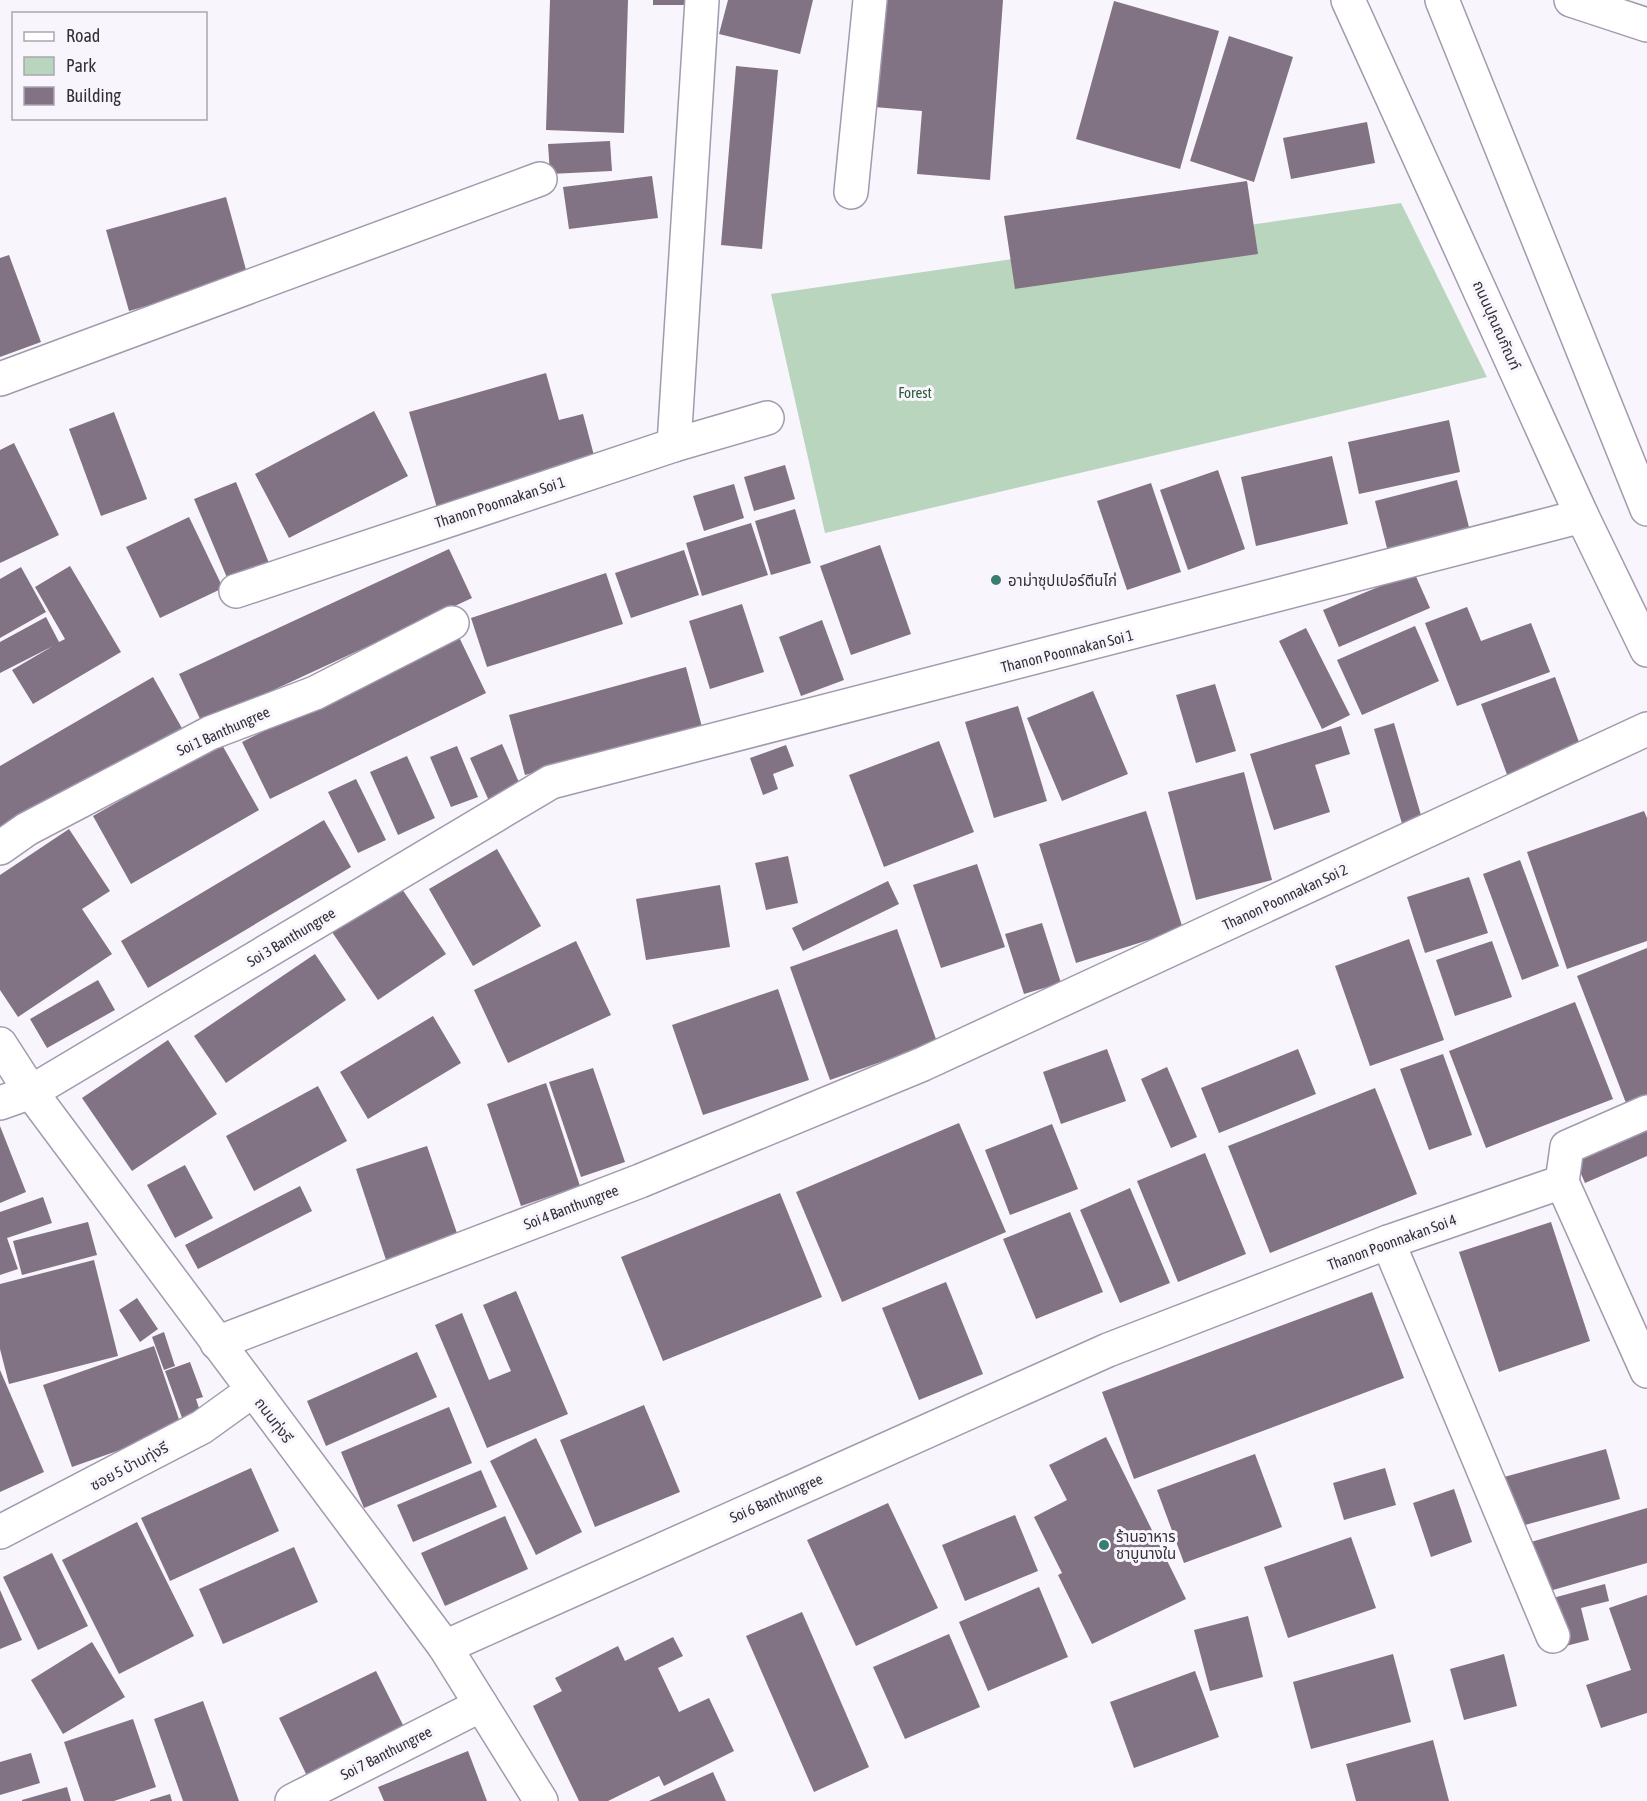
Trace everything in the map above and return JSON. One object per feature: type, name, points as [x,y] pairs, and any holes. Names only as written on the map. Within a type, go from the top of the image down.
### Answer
[{"type":"street","points":[[674,445],[702,0]]},
{"type":"street","points":[[851,192],[870,0]]},
{"type":"street","name":"ถนนปุณณกัณฑ์","points":[[1348,0],[1582,516],[1647,650]]},
{"type":"street","points":[[1442,0],[1647,509]]},
{"type":"street","points":[[1571,0],[1647,25]]},
{"type":"street","points":[[0,379],[540,179]]},
{"type":"street","name":"Thanon Poonnakan Soi 1","points":[[236,591],[674,445],[766,418]]},
{"type":"street","name":"Thanon Poonnakan Soi 1","points":[[551,782],[1582,516]]},
{"type":"street","name":"Soi 1 Banthungree","points":[[0,848],[27,829],[210,733],[315,693],[452,623]]},
{"type":"street","name":"Thanon Poonnakan Soi 2","points":[[923,1064],[1647,729]]},
{"type":"street","name":"Soi 3 Banthungree","points":[[0,1103],[31,1092],[551,782]]},
{"type":"street","name":"ถนนทุ่งรี","points":[[0,1044],[31,1092],[445,1647],[541,1801]]},
{"type":"street","name":"Soi 4 Banthungree","points":[[217,1343],[640,1181],[923,1064]]},
{"type":"street","points":[[1647,1112],[1567,1147],[1562,1182],[1647,1371]]},
{"type":"street","name":"Thanon Poonnakan Soi 4","points":[[1108,1350],[1388,1242],[1562,1182]]},
{"type":"street","points":[[1388,1242],[1553,1636]]},
{"type":"street","name":"Soi 6 Banthungree","points":[[445,1647],[1108,1350]]},
{"type":"street","name":"ซอย 5 บ้านทุ่งรี","points":[[0,1532],[202,1427],[252,1391]]},
{"type":"street","name":"Soi 7 Banthungree","points":[[292,1801],[481,1705]]},
{"type":"green space","name":"Forest","points":[[1401,203],[1487,377],[825,533],[771,294]]},
{"type":"building","points":[[550,0],[628,0],[624,133],[546,130]]},
{"type":"building","points":[[653,0],[684,0],[684,5],[653,5]]},
{"type":"building","points":[[728,0],[813,0],[800,54],[719,34]]},
{"type":"building","points":[[882,0],[1003,0],[990,180],[917,174],[922,111],[874,107]]},
{"type":"building","points":[[1114,1],[1219,31],[1180,169],[1076,139]]},
{"type":"building","points":[[1229,36],[1293,57],[1254,182],[1190,161]]},
{"type":"building","points":[[736,66],[778,70],[762,249],[721,245]]},
{"type":"building","points":[[1367,122],[1375,163],[1291,179],[1283,138]]},
{"type":"building","points":[[610,141],[612,171],[550,174],[548,144]]},
{"type":"building","points":[[652,176],[658,218],[569,229],[563,187]]},
{"type":"building","points":[[1247,181],[1258,254],[1015,289],[1004,216]]},
{"type":"building","points":[[226,197],[248,277],[129,311],[106,230]]},
{"type":"building","points":[[9,255],[41,342],[0,357],[0,258]]},
{"type":"building","points":[[546,373],[559,420],[583,414],[596,463],[437,508],[409,412]]},
{"type":"building","points":[[374,411],[408,476],[289,538],[255,474]]},
{"type":"building","points":[[114,412],[147,499],[101,516],[69,429]]},
{"type":"building","points":[[1449,420],[1460,472],[1359,494],[1348,442]]},
{"type":"building","points":[[14,443],[59,535],[0,563],[0,450]]},
{"type":"building","points":[[1332,456],[1348,524],[1256,546],[1241,477]]},
{"type":"building","points":[[785,465],[795,499],[754,511],[744,477]]},
{"type":"building","points":[[1218,470],[1245,549],[1188,570],[1160,490]]},
{"type":"building","points":[[1457,480],[1471,535],[1389,556],[1375,501]]},
{"type":"building","points":[[236,482],[269,563],[228,580],[194,499]]},
{"type":"building","points":[[1151,483],[1181,572],[1127,590],[1097,501]]},
{"type":"building","points":[[734,484],[744,518],[704,531],[693,496]]},
{"type":"building","points":[[795,509],[811,563],[771,575],[755,521]]},
{"type":"building","points":[[189,517],[223,588],[160,618],[126,547]]},
{"type":"building","points":[[751,523],[768,575],[702,596],[686,543]]},
{"type":"building","points":[[880,545],[911,634],[851,655],[820,566]]},
{"type":"building","points":[[449,549],[472,598],[202,723],[179,674]]},
{"type":"building","points":[[684,550],[699,595],[631,618],[615,573]]},
{"type":"building","points":[[70,566],[121,652],[33,704],[12,670],[53,646],[0,673],[0,642],[46,617],[59,642],[65,639],[35,587]]},
{"type":"building","points":[[21,567],[46,612],[0,638],[0,579]]},
{"type":"building","points":[[1414,572],[1430,608],[1339,647],[1323,610]]},
{"type":"building","points":[[606,573],[623,624],[487,667],[471,618]]},
{"type":"building","points":[[742,604],[764,672],[710,689],[689,621]]},
{"type":"building","points":[[1467,607],[1481,641],[1531,623],[1550,672],[1457,706],[1425,623]]},
{"type":"building","points":[[822,620],[844,680],[801,696],[779,637]]},
{"type":"building","points":[[1415,626],[1439,681],[1362,715],[1337,660]]},
{"type":"building","points":[[1306,628],[1350,715],[1322,729],[1279,641]]},
{"type":"building","points":[[458,635],[486,693],[270,799],[242,742]]},
{"type":"building","points":[[686,667],[702,727],[525,775],[509,715]]},
{"type":"building","points":[[153,677],[183,730],[0,837],[0,766]]},
{"type":"building","points":[[1555,677],[1583,753],[1509,780],[1481,704]]},
{"type":"building","points":[[1215,684],[1236,751],[1196,763],[1176,695]]},
{"type":"building","points":[[1093,691],[1128,774],[1062,801],[1027,718]]},
{"type":"building","points":[[1018,706],[1047,801],[994,818],[965,722]]},
{"type":"building","points":[[1394,723],[1423,822],[1403,827],[1374,729]]},
{"type":"building","points":[[1341,726],[1350,754],[1315,765],[1330,812],[1274,830],[1250,754]]},
{"type":"building","points":[[939,741],[974,832],[884,867],[849,775]]},
{"type":"building","points":[[221,743],[259,810],[131,884],[93,816]]},
{"type":"building","points":[[502,744],[521,787],[489,801],[470,758]]},
{"type":"building","points":[[786,745],[794,766],[773,774],[778,789],[763,795],[750,758]]},
{"type":"building","points":[[457,746],[478,797],[451,807],[430,757]]},
{"type":"building","points":[[407,756],[435,818],[398,835],[370,772]]},
{"type":"building","points":[[1244,772],[1272,880],[1196,900],[1168,792]]},
{"type":"building","points":[[356,779],[386,840],[358,853],[328,792]]},
{"type":"building","points":[[1146,811],[1183,929],[1076,963],[1039,844]]},
{"type":"building","points":[[1644,811],[1647,818],[1647,941],[1567,969],[1527,852]]},
{"type":"building","points":[[324,820],[351,867],[148,988],[121,941]]},
{"type":"building","points":[[69,829],[110,891],[82,909],[112,954],[18,1017],[0,990],[0,875]]},
{"type":"building","points":[[497,849],[541,926],[473,966],[429,889]]},
{"type":"building","points":[[788,856],[798,903],[766,910],[755,863]]},
{"type":"building","points":[[1520,860],[1559,966],[1522,980],[1483,874]]},
{"type":"building","points":[[977,864],[1005,947],[941,968],[913,885]]},
{"type":"building","points":[[1469,877],[1488,933],[1425,953],[1407,897]]},
{"type":"building","points":[[888,881],[899,904],[803,951],[792,928]]},
{"type":"building","points":[[720,885],[730,947],[646,960],[636,899]]},
{"type":"building","points":[[400,886],[446,954],[378,1000],[332,932]]},
{"type":"building","points":[[1042,923],[1061,983],[1024,994],[1005,934]]},
{"type":"building","points":[[897,929],[937,1042],[830,1080],[790,967]]},
{"type":"building","points":[[1409,939],[1444,1040],[1370,1066],[1335,966]]},
{"type":"building","points":[[576,941],[611,1015],[508,1063],[474,990]]},
{"type":"building","points":[[1492,941],[1512,997],[1455,1016],[1436,960]]},
{"type":"building","points":[[1647,948],[1647,1096],[1626,1103],[1577,976]]},
{"type":"building","points":[[315,954],[346,1000],[226,1083],[194,1036]]},
{"type":"building","points":[[98,980],[115,1010],[47,1048],[30,1019]]},
{"type":"building","points":[[778,989],[809,1080],[703,1115],[672,1025]]},
{"type":"building","points":[[1575,1002],[1613,1099],[1486,1148],[1449,1051]]},
{"type":"building","points":[[433,1016],[461,1063],[368,1119],[340,1072]]},
{"type":"building","points":[[168,1040],[217,1114],[132,1171],[82,1098]]},
{"type":"building","points":[[1107,1049],[1126,1101],[1061,1124],[1043,1072]]},
{"type":"building","points":[[1298,1049],[1316,1094],[1219,1133],[1201,1088]]},
{"type":"building","points":[[1443,1054],[1472,1135],[1429,1150],[1400,1069]]},
{"type":"building","points":[[1167,1067],[1197,1137],[1171,1148],[1141,1079]]},
{"type":"building","points":[[593,1068],[625,1162],[581,1177],[549,1082]]},
{"type":"building","points":[[546,1083],[580,1186],[521,1206],[487,1104]]},
{"type":"building","points":[[318,1086],[347,1141],[254,1191],[226,1136]]},
{"type":"building","points":[[1375,1088],[1417,1194],[1270,1253],[1228,1146]]},
{"type":"building","points":[[1647,1117],[1647,1156],[1585,1183],[1570,1149]]},
{"type":"building","points":[[959,1123],[1006,1232],[842,1302],[796,1192]]},
{"type":"building","points":[[1052,1124],[1078,1189],[1010,1215],[985,1150]]},
{"type":"building","points":[[0,1126],[26,1192],[0,1203]]},
{"type":"building","points":[[427,1146],[459,1239],[387,1263],[356,1169]]},
{"type":"building","points":[[1205,1153],[1246,1254],[1178,1282],[1137,1181]]},
{"type":"building","points":[[185,1165],[213,1218],[175,1238],[147,1185]]},
{"type":"building","points":[[300,1186],[312,1211],[198,1269],[185,1245]]},
{"type":"building","points":[[1130,1188],[1170,1283],[1120,1303],[1080,1210]]},
{"type":"building","points":[[780,1193],[822,1297],[663,1361],[621,1257]]},
{"type":"building","points":[[43,1197],[52,1223],[7,1238],[18,1269],[0,1275],[0,1212]]},
{"type":"building","points":[[1070,1212],[1103,1292],[1036,1319],[1003,1239]]},
{"type":"building","points":[[88,1222],[97,1255],[22,1275],[13,1241]]},
{"type":"building","points":[[1551,1222],[1590,1341],[1499,1372],[1459,1252]]},
{"type":"building","points":[[94,1260],[118,1356],[9,1384],[0,1349],[0,1284]]},
{"type":"building","points":[[946,1282],[983,1374],[919,1400],[882,1308]]},
{"type":"building","points":[[516,1291],[568,1414],[487,1448],[435,1325],[462,1313],[489,1380],[511,1371],[483,1305]]},
{"type":"building","points":[[1372,1292],[1404,1378],[1134,1479],[1102,1392]]},
{"type":"building","points":[[137,1298],[158,1329],[140,1342],[119,1310]]},
{"type":"building","points":[[164,1332],[175,1366],[164,1370],[152,1337]]},
{"type":"building","points":[[154,1346],[182,1428],[72,1467],[43,1385]]},
{"type":"building","points":[[417,1352],[437,1397],[326,1446],[307,1401]]},
{"type":"building","points":[[190,1362],[203,1397],[196,1399],[203,1420],[185,1426],[165,1371]]},
{"type":"building","points":[[0,1370],[44,1472],[0,1492]]},
{"type":"building","points":[[644,1405],[680,1492],[595,1527],[560,1440]]},
{"type":"building","points":[[449,1407],[472,1463],[364,1508],[341,1452]]},
{"type":"building","name":"ร้านอาหาร ชาบูนางใน","points":[[1106,1437],[1186,1599],[1092,1644],[1058,1575],[1062,1573],[1034,1517],[1067,1500],[1049,1465]]},
{"type":"building","points":[[536,1438],[582,1532],[536,1555],[490,1461]]},
{"type":"building","points":[[1606,1449],[1620,1499],[1518,1527],[1504,1477]]},
{"type":"building","points":[[1255,1454],[1282,1527],[1184,1563],[1157,1490]]},
{"type":"building","points":[[251,1468],[279,1531],[170,1581],[141,1518]]},
{"type":"building","points":[[1385,1468],[1396,1505],[1344,1520],[1333,1483]]},
{"type":"building","points":[[481,1470],[497,1507],[413,1542],[397,1505]]},
{"type":"building","points":[[1454,1489],[1472,1542],[1431,1557],[1413,1503]]},
{"type":"building","points":[[888,1503],[938,1608],[856,1646],[807,1540]]},
{"type":"building","points":[[1647,1508],[1647,1563],[1546,1592],[1531,1542]]},
{"type":"building","points":[[1015,1515],[1038,1571],[965,1601],[942,1545]]},
{"type":"building","points":[[505,1516],[528,1569],[445,1606],[421,1553]]},
{"type":"building","points":[[137,1522],[194,1636],[119,1674],[62,1560]]},
{"type":"building","points":[[1351,1537],[1376,1608],[1288,1638],[1264,1567]]},
{"type":"building","points":[[294,1547],[318,1602],[223,1644],[199,1589]]},
{"type":"building","points":[[52,1553],[88,1626],[38,1650],[3,1577]]},
{"type":"building","points":[[1605,1584],[1609,1601],[1581,1608],[1589,1640],[1562,1647],[1549,1599]]},
{"type":"building","points":[[1039,1587],[1068,1657],[988,1691],[959,1622]]},
{"type":"building","points":[[0,1590],[22,1640],[0,1649]]},
{"type":"building","points":[[1647,1595],[1647,1713],[1601,1728],[1586,1685],[1631,1670],[1609,1608]]},
{"type":"building","points":[[802,1612],[869,1767],[814,1792],[746,1636]]},
{"type":"building","points":[[1248,1616],[1263,1677],[1210,1691],[1194,1630]]},
{"type":"building","points":[[949,1634],[980,1707],[905,1739],[873,1667]]},
{"type":"building","points":[[673,1637],[683,1656],[658,1668],[679,1712],[709,1698],[734,1751],[664,1786],[659,1776],[608,1801],[579,1801],[533,1706],[562,1691],[555,1678],[618,1646],[625,1661]]},
{"type":"building","points":[[92,1642],[125,1697],[63,1734],[31,1680]]},
{"type":"building","points":[[1393,1654],[1411,1722],[1311,1749],[1293,1682]]},
{"type":"building","points":[[1504,1654],[1517,1706],[1464,1720],[1450,1669]]},
{"type":"building","points":[[376,1671],[406,1731],[308,1778],[279,1718]]},
{"type":"building","points":[[1195,1671],[1219,1737],[1134,1768],[1110,1702]]},
{"type":"building","points":[[203,1701],[239,1801],[183,1801],[154,1719]]},
{"type":"building","points":[[133,1719],[156,1787],[114,1801],[84,1801],[64,1742]]},
{"type":"building","points":[[1433,1740],[1449,1801],[1356,1801],[1346,1764]]},
{"type":"building","points":[[468,1751],[487,1801],[384,1801],[378,1787]]},
{"type":"building","points":[[31,1753],[40,1783],[0,1795],[0,1762]]},
{"type":"building","points":[[713,1772],[726,1801],[649,1801]]},
{"type":"building","points":[[67,1787],[71,1801],[22,1801],[22,1800]]},
{"type":"building","points":[[170,1794],[172,1801],[150,1801],[150,1800]]},
{"type":"place","name":"อาม่าซุปเปอร์ตีนไก่","points":[[996,580]]},
{"type":"place","name":"ร้านอาหาร ชาบูนางใน","points":[[1104,1545]]}]
